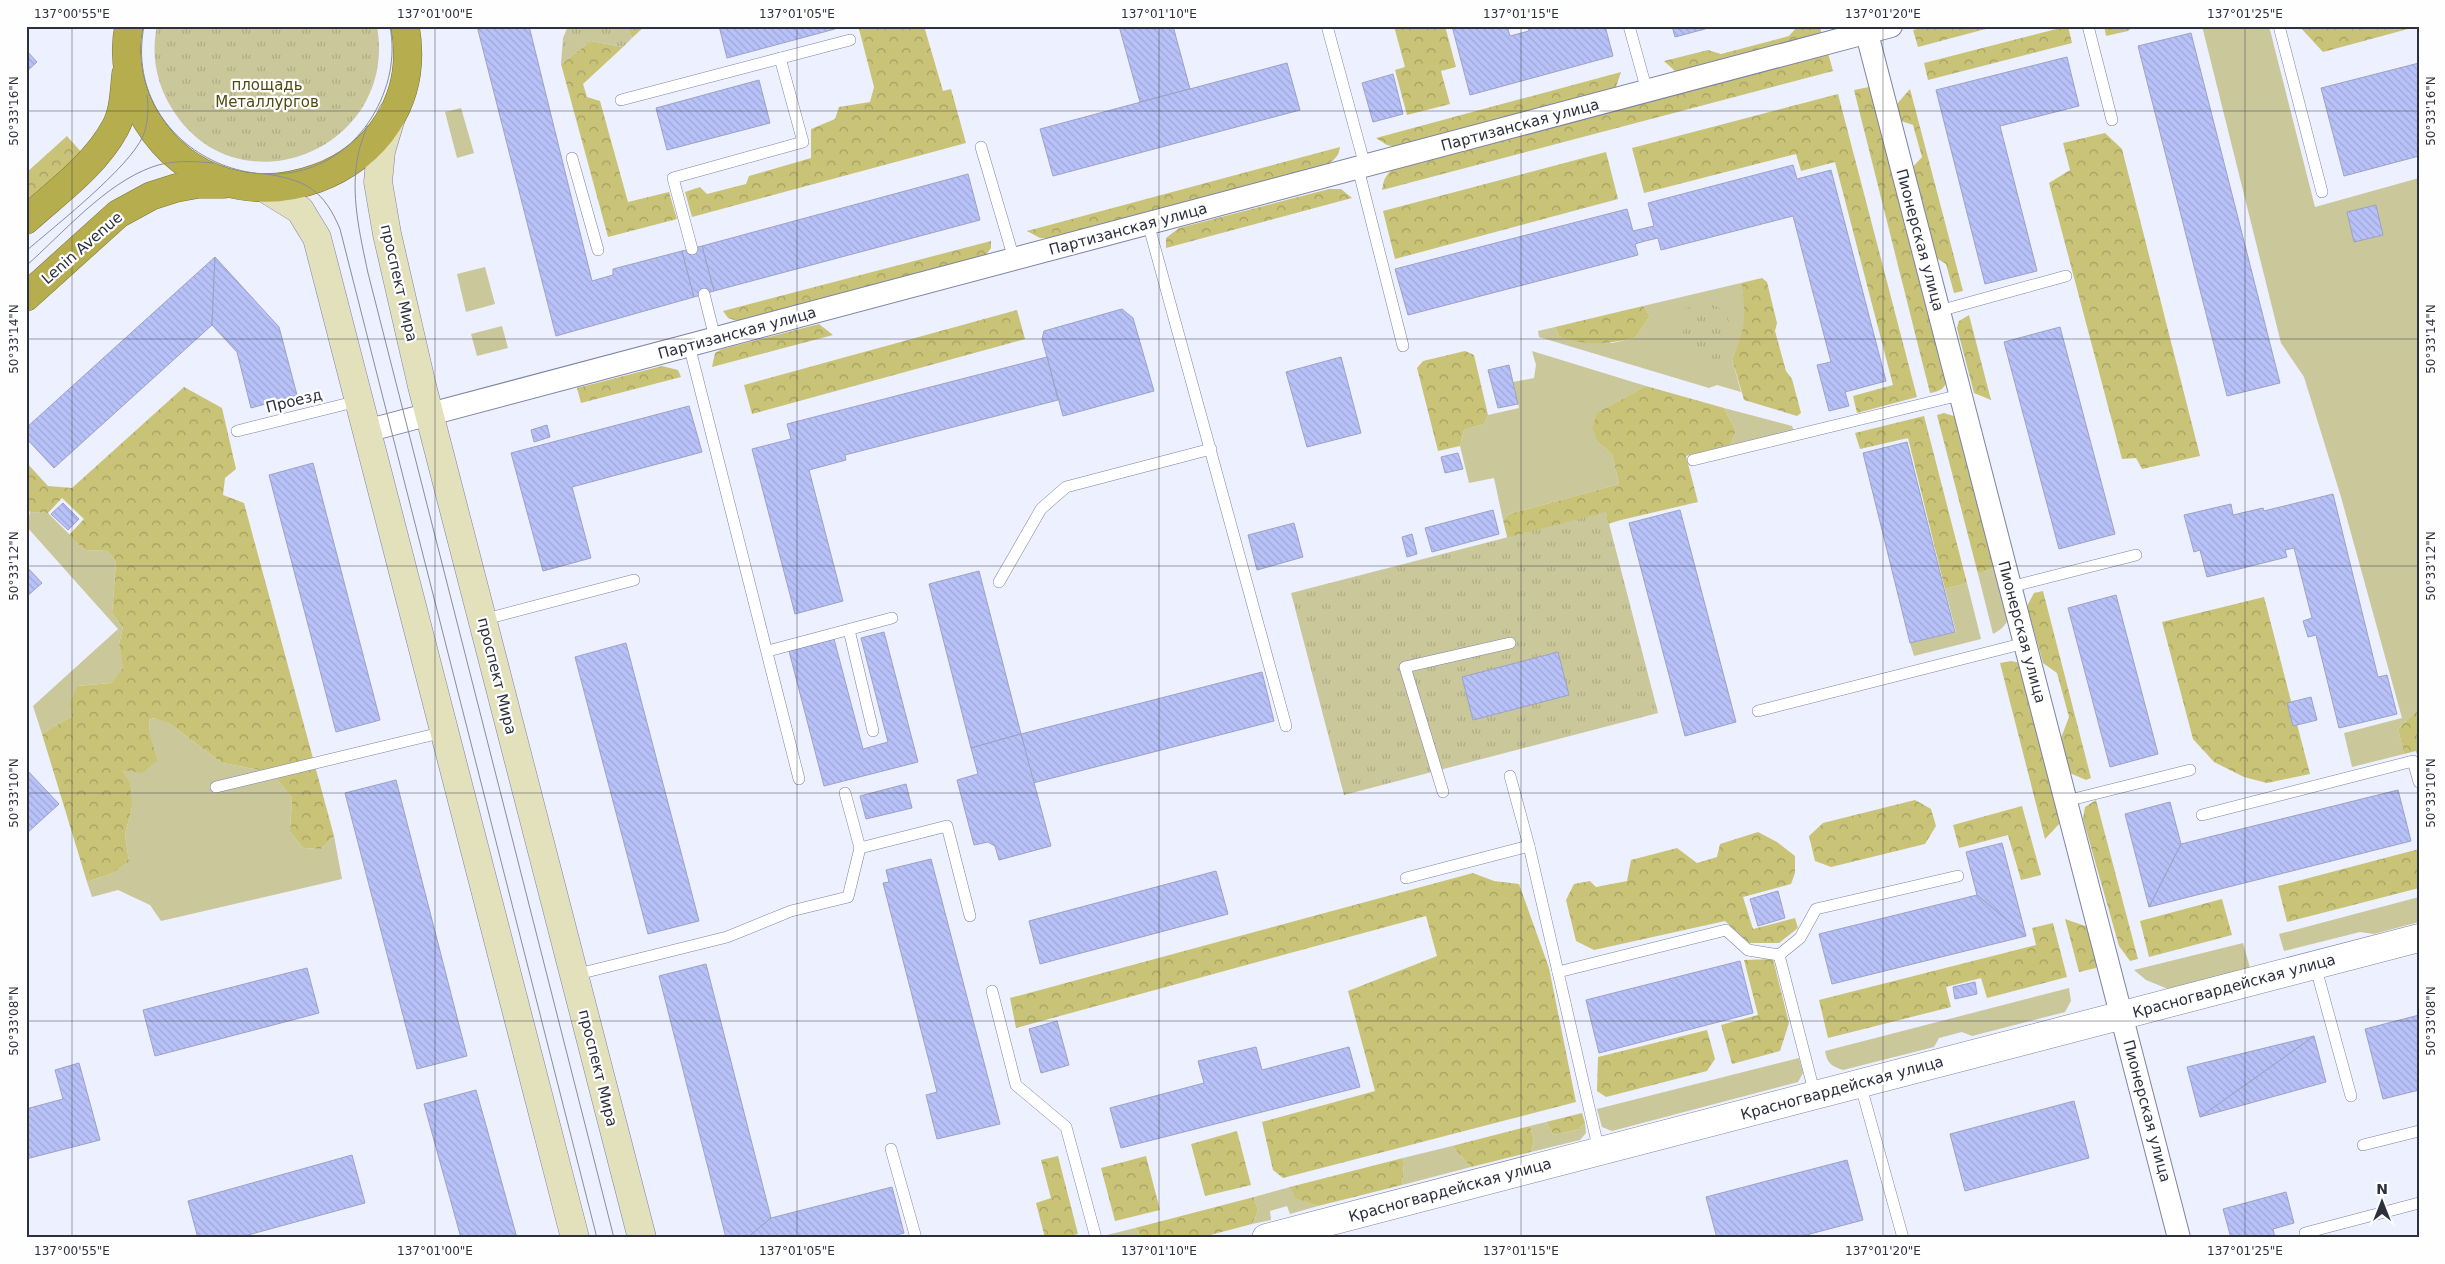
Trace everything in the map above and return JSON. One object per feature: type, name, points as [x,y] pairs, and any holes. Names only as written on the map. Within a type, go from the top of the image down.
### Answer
[{"type":"highway","points":[[26,220],[92,161],[116,127],[123,102],[129,26]]},
{"type":"highway","points":[[127,60],[141,110],[154,133],[172,152],[192,167],[227,184],[266,189],[292,187],[317,180],[340,169],[361,154],[379,135],[402,89],[407,63],[405,26]]},
{"type":"highway","name":"Lenin Avenue","points":[[26,297],[118,214],[151,196],[176,188],[198,184],[227,184]]},
{"type":"main road","name":"проспект Мира","points":[[392,112],[381,151],[378,182],[387,234],[429,415],[642,1238]]},
{"type":"main road","points":[[266,189],[300,210],[317,238],[575,1238]]},
{"type":"street","name":"Партизанская улица","points":[[366,431],[1647,91],[1866,30],[1891,26]]},
{"type":"street","name":"Пионерская улица","points":[[1866,30],[2180,1238]]},
{"type":"street","name":"Красногвардейская улица","points":[[1275,1237],[2419,938]]},
{"type":"lane","points":[[1328,26],[1403,346]]},
{"type":"lane","points":[[1629,26],[1647,91]]},
{"type":"lane","points":[[2088,26],[2112,120]]},
{"type":"lane","points":[[2279,26],[2322,192]]},
{"type":"lane","points":[[621,100],[850,40]]},
{"type":"lane","points":[[692,249],[673,178],[803,142],[780,58]]},
{"type":"lane","points":[[981,146],[1014,259]]},
{"type":"lane","points":[[572,158],[598,250]]},
{"type":"lane","points":[[1148,224],[1286,726]]},
{"type":"lane","points":[[1939,312],[2066,276]]},
{"type":"lane","points":[[704,294],[715,338]]},
{"type":"lane","points":[[689,346],[799,779]]},
{"type":"lane","points":[[1693,460],[1960,394]]},
{"type":"lane","name":"Проезд","points":[[237,431],[358,401]]},
{"type":"lane","points":[[999,582],[1041,509],[1066,487],[1211,449]]},
{"type":"lane","points":[[2010,586],[2136,555]]},
{"type":"lane","points":[[482,620],[634,580]]},
{"type":"lane","points":[[768,651],[892,618]]},
{"type":"lane","points":[[849,630],[873,731]]},
{"type":"lane","points":[[1443,792],[1405,667],[1510,643]]},
{"type":"lane","points":[[1758,711],[2025,643]]},
{"type":"lane","points":[[216,787],[444,732]]},
{"type":"lane","points":[[2202,814],[2413,761],[2419,782]]},
{"type":"lane","points":[[2066,801],[2190,770]]},
{"type":"lane","points":[[1510,776],[1529,846],[1599,1151]]},
{"type":"lane","points":[[574,975],[727,936],[791,911],[848,897],[860,848],[845,793]]},
{"type":"lane","points":[[860,848],[946,826],[970,916]]},
{"type":"lane","points":[[1406,878],[1529,846]]},
{"type":"lane","points":[[1558,972],[1726,930],[1748,950],[1779,954],[1800,938],[1816,909],[1958,876]]},
{"type":"lane","points":[[1779,954],[1815,1095]]},
{"type":"lane","points":[[2315,965],[2350,1096]]},
{"type":"lane","points":[[992,990],[1016,1085],[1066,1127],[1096,1238]]},
{"type":"lane","points":[[1860,1083],[1902,1238]]},
{"type":"lane","points":[[2363,1145],[2419,1131]]},
{"type":"lane","points":[[891,1149],[916,1238]]},
{"type":"lane","points":[[2306,1238],[2305,1233],[2419,1203]]},
{"type":"green space","name":"площадь Металлургов","points":[[157,26],[377,26],[377,70],[363,106],[338,135],[306,154],[270,162],[233,157],[199,140],[171,107],[158,78],[156,68],[155,36]]},
{"type":"green space","points":[[568,26],[627,26],[632,38],[623,47],[591,41],[561,64],[563,38]]},
{"type":"green space","points":[[627,26],[645,26],[632,38]]},
{"type":"green space","points":[[861,26],[924,26],[943,91],[951,89],[966,143],[692,217],[685,192],[700,187],[707,194],[746,184],[749,176],[811,158],[811,129],[835,119],[839,107],[870,102],[874,87],[859,29]]},
{"type":"green space","points":[[1394,26],[1445,26],[1456,67],[1441,71],[1450,104],[1407,115],[1395,70],[1405,67]]},
{"type":"green space","points":[[1820,26],[1822,36],[1681,72],[1675,71],[1664,61],[1708,50],[1721,54],[1789,36],[1796,28]]},
{"type":"green space","points":[[1929,26],[1997,26],[1918,47],[1913,30]]},
{"type":"green space","points":[[2068,26],[2072,43],[1928,80],[1924,63]]},
{"type":"green space","points":[[2104,26],[2134,26],[2128,31],[2106,36]]},
{"type":"green space","points":[[2202,26],[2269,26],[2315,207],[2419,178],[2419,708],[2398,729],[2404,754],[2352,767],[2344,733],[2402,718],[2341,497],[2304,377],[2281,343]]},
{"type":"green space","points":[[2299,26],[2419,26],[2323,52]]},
{"type":"green space","points":[[591,41],[623,47],[583,84],[587,97],[600,101],[628,202],[669,192],[677,219],[608,237],[561,64]]},
{"type":"green space","points":[[1828,53],[1833,71],[1382,190],[1387,175],[1399,166]]},
{"type":"green space","points":[[1621,72],[1616,87],[1609,92],[1396,147],[1387,145],[1376,138]]},
{"type":"green space","points":[[1874,86],[1948,377],[1946,384],[1942,388],[1930,393],[1854,90]]},
{"type":"green space","points":[[1910,89],[1963,291],[1954,293],[1946,264],[1933,256],[1911,169],[1922,157],[1913,125],[1901,121],[1897,104]]},
{"type":"green space","points":[[1838,94],[1917,397],[1857,413],[1853,396],[1893,385],[1835,162],[1801,171],[1796,154],[1644,193],[1632,148]]},
{"type":"green space","points":[[461,108],[474,153],[457,158],[445,112]]},
{"type":"green space","points":[[2105,133],[2122,149],[2200,456],[2142,469],[2136,458],[2122,459],[2049,183],[2070,170],[2063,143]]},
{"type":"green space","points":[[67,136],[82,153],[26,202],[26,173]]},
{"type":"green space","points":[[1340,147],[1336,158],[1319,168],[1052,238],[1040,238],[1027,231]]},
{"type":"green space","points":[[1606,152],[1618,199],[1395,259],[1383,211]]},
{"type":"green space","points":[[1329,189],[1341,189],[1352,198],[1166,248],[1166,238],[1179,228]]},
{"type":"green space","points":[[991,241],[991,248],[986,255],[737,321],[728,318],[723,311]]},
{"type":"green space","points":[[485,267],[495,304],[466,312],[457,274]]},
{"type":"green space","points":[[1762,278],[1767,282],[1777,323],[1775,331],[1786,371],[1792,379],[1801,413],[1797,416],[1744,400],[1732,359],[1744,322],[1741,283]]},
{"type":"green space","points":[[1741,283],[1746,311],[1741,337],[1732,359],[1741,392],[1717,385],[1709,388],[1539,337],[1538,331],[1555,327],[1559,336],[1612,343],[1635,338],[1650,316],[1643,306]]},
{"type":"green space","points":[[1708,303],[1726,311],[1729,322],[1719,362],[1712,363],[1687,342],[1684,337],[1682,322],[1683,309]]},
{"type":"green space","points":[[1643,306],[1650,316],[1635,338],[1606,343],[1579,342],[1559,336],[1555,327]]},
{"type":"green space","points":[[1017,310],[1025,339],[752,414],[744,385]]},
{"type":"green space","points":[[1969,315],[1991,400],[1974,393],[1957,328],[1959,321]]},
{"type":"green space","points":[[819,324],[833,335],[712,367],[715,353],[722,349]]},
{"type":"green space","points":[[502,326],[508,348],[477,356],[471,334]]},
{"type":"green space","points":[[1465,351],[1474,355],[1488,415],[1484,424],[1464,430],[1460,446],[1438,451],[1417,368],[1423,361]]},
{"type":"green space","points":[[1532,351],[1646,386],[1598,413],[1599,443],[1612,454],[1619,484],[1509,514],[1503,520],[1494,478],[1469,483],[1460,446],[1464,430],[1484,424],[1488,415],[1519,408],[1513,382],[1534,378],[1536,365]]},
{"type":"green space","points":[[662,366],[678,370],[681,377],[581,403],[577,388]]},
{"type":"green space","points":[[1646,386],[1724,408],[1736,431],[1730,445],[1686,456],[1698,502],[1621,520],[1511,553],[1503,520],[1509,514],[1619,484],[1612,454],[1599,443],[1592,428],[1597,413]]},
{"type":"green space","points":[[184,387],[222,408],[236,469],[225,478],[223,495],[244,503],[334,836],[321,849],[303,848],[290,832],[292,798],[276,778],[260,770],[222,763],[170,724],[154,718],[149,720],[150,735],[158,760],[142,773],[121,770],[130,783],[132,808],[125,834],[129,862],[113,873],[87,882],[42,734],[72,716],[70,704],[77,686],[111,683],[123,668],[119,644],[123,627],[112,613],[116,562],[108,551],[85,550],[69,535],[84,519],[62,498],[48,513],[30,512],[26,507],[26,462],[48,486],[72,488]]},
{"type":"green space","points":[[1724,408],[1792,426],[1794,431],[1730,445],[1736,431]]},
{"type":"green space","points":[[1944,413],[1960,418],[1996,560],[1991,569],[1978,574],[1937,415]]},
{"type":"green space","points":[[1924,416],[1967,583],[1945,589],[1908,438],[1860,449],[1855,433]]},
{"type":"green space","points":[[30,512],[48,513],[85,550],[108,551],[116,562],[112,613],[123,627],[119,644],[124,668],[111,683],[77,686],[72,716],[42,734],[33,706],[118,629],[27,527]]},
{"type":"green space","points":[[1606,512],[1658,713],[1344,795],[1291,593]]},
{"type":"green space","points":[[1996,560],[2009,613],[2008,620],[2004,626],[1993,634],[1978,574],[1991,569]]},
{"type":"green space","points":[[1967,583],[1981,639],[1914,656],[1910,643],[1956,632],[1945,589]]},
{"type":"green space","points":[[2043,591],[2091,778],[2086,780],[2070,773],[2061,738],[2069,717],[2057,673],[2043,663],[2027,606],[2034,593]]},
{"type":"green space","points":[[2264,597],[2310,774],[2267,783],[2244,777],[2214,762],[2193,739],[2162,622]]},
{"type":"green space","points":[[2011,661],[2021,663],[2062,821],[2045,839],[2000,663]]},
{"type":"green space","points":[[2419,708],[2419,762],[2416,751],[2404,754],[2398,729]]},
{"type":"green space","points":[[155,718],[170,724],[222,763],[260,770],[276,778],[292,798],[290,832],[303,848],[321,849],[334,836],[342,879],[161,921],[150,905],[118,890],[92,897],[87,882],[113,873],[129,862],[125,834],[132,808],[120,769],[158,760],[150,736],[149,720]]},
{"type":"green space","points":[[1915,800],[1931,809],[1936,826],[1925,844],[1831,867],[1815,861],[1809,836],[1823,823]]},
{"type":"green space","points":[[2096,800],[2138,959],[2130,961],[2119,946],[2083,819],[2085,807]]},
{"type":"green space","points":[[2022,806],[2041,875],[2021,880],[2008,835],[1959,848],[1953,825]]},
{"type":"green space","points":[[1758,832],[1777,842],[1795,856],[1795,873],[1791,884],[1743,897],[1753,929],[1795,918],[1798,928],[1779,943],[1749,943],[1725,921],[1594,950],[1576,941],[1566,900],[1574,884],[1590,881],[1596,887],[1627,881],[1631,860],[1677,848],[1697,863],[1717,857],[1720,844]]},
{"type":"green space","points":[[2419,849],[2419,888],[2287,922],[2278,886]]},
{"type":"green space","points":[[1473,873],[1494,881],[1519,884],[1549,968],[1576,1102],[1283,1178],[1273,1170],[1262,1122],[1375,1091],[1348,991],[1437,956],[1426,916],[1016,1028],[1010,998]]},
{"type":"green space","points":[[2419,897],[2419,922],[2374,934],[2360,932],[2284,951],[2279,934]]},
{"type":"green space","points":[[2222,899],[2232,935],[2149,957],[2140,921]]},
{"type":"green space","points":[[2065,919],[2091,928],[2100,961],[2096,968],[2079,972]]},
{"type":"green space","points":[[2053,923],[2067,977],[1987,998],[1981,978],[1946,987],[1951,1007],[1828,1038],[1819,1000],[2036,945],[2032,928]]},
{"type":"green space","points":[[2243,943],[2250,968],[2168,989],[2146,980],[2134,970]]},
{"type":"green space","points":[[1773,959],[1789,1023],[1780,1051],[1732,1064],[1721,1025],[1758,1015],[1744,960]]},
{"type":"green space","points":[[2069,988],[2071,1001],[2065,1012],[1972,1036],[1962,1032],[1939,1038],[1934,1047],[1843,1070],[1830,1064],[1826,1055],[1825,1051]]},
{"type":"green space","points":[[1707,1030],[1715,1059],[1707,1071],[1606,1097],[1597,1091],[1598,1057]]},
{"type":"green space","points":[[1799,1058],[1803,1073],[1798,1082],[1612,1131],[1602,1127],[1597,1109]]},
{"type":"green space","points":[[1582,1113],[1585,1123],[1579,1129],[1554,1135],[1546,1122]]},
{"type":"green space","points":[[1546,1122],[1554,1135],[1579,1129],[1585,1123],[1586,1133],[1580,1140],[1531,1152],[1534,1140],[1530,1126]]},
{"type":"green space","points":[[1530,1126],[1534,1140],[1531,1152],[1471,1167],[1452,1146]]},
{"type":"green space","points":[[1237,1131],[1251,1185],[1205,1196],[1191,1144]]},
{"type":"green space","points":[[1452,1146],[1471,1167],[1402,1185],[1403,1158]]},
{"type":"green space","points":[[1058,1156],[1078,1234],[1062,1238],[1045,1238],[1036,1203],[1051,1198],[1041,1160]]},
{"type":"green space","points":[[1146,1156],[1160,1210],[1115,1221],[1101,1168]]},
{"type":"green space","points":[[1403,1158],[1402,1185],[1318,1206],[1296,1199],[1290,1187]]},
{"type":"green space","points":[[1290,1187],[1297,1199],[1318,1206],[1290,1214],[1287,1206],[1270,1211],[1271,1220],[1252,1224],[1258,1211],[1254,1197]]},
{"type":"green space","points":[[1254,1197],[1258,1211],[1252,1224],[1199,1238],[1144,1238],[1135,1228]]},
{"type":"green space","points":[[1135,1228],[1144,1238],[1104,1238],[1103,1236]]},
{"type":"building","points":[[477,26],[529,26],[592,281],[613,275],[613,269],[682,251],[694,297],[556,336]]},
{"type":"building","points":[[719,26],[835,26],[835,29],[727,58]]},
{"type":"building","points":[[1119,26],[1173,26],[1190,89],[1140,102]]},
{"type":"building","points":[[1452,26],[1507,26],[1510,36],[1529,31],[1527,26],[1605,26],[1613,56],[1470,95]]},
{"type":"building","points":[[1672,26],[1716,26],[1675,37]]},
{"type":"building","points":[[2191,33],[2280,383],[2227,396],[2138,46]]},
{"type":"building","points":[[26,50],[37,62],[26,72]]},
{"type":"building","points":[[2067,57],[2079,106],[2000,126],[2037,271],[1985,284],[1936,90]]},
{"type":"building","points":[[1287,63],[1300,110],[1053,176],[1040,129]]},
{"type":"building","points":[[2419,63],[2419,156],[2344,176],[2321,88]]},
{"type":"building","points":[[1393,74],[1403,114],[1373,122],[1362,83]]},
{"type":"building","points":[[759,80],[770,123],[667,150],[656,108]]},
{"type":"building","points":[[1793,165],[1797,179],[1831,170],[1886,381],[1845,392],[1849,406],[1829,411],[1817,365],[1831,362],[1793,216],[1661,250],[1658,238],[1645,241],[1635,244],[1638,255],[1408,315],[1395,269],[1627,209],[1633,231],[1654,226],[1648,203]]},
{"type":"building","points":[[968,174],[980,220],[714,291],[702,246]]},
{"type":"building","points":[[2376,205],[2383,235],[2354,242],[2347,212]]},
{"type":"building","points":[[702,246],[714,291],[694,297],[682,251]]},
{"type":"building","points":[[215,257],[212,325],[54,468],[26,438],[26,428]]},
{"type":"building","points":[[215,257],[279,327],[297,395],[251,408],[237,352],[212,325]]},
{"type":"building","points":[[1122,309],[1133,318],[1154,391],[1063,416],[1042,339],[1044,331]]},
{"type":"building","points":[[2060,327],[2115,534],[2059,549],[2004,342]]},
{"type":"building","points":[[1047,357],[1058,400],[845,455],[846,460],[809,470],[843,601],[795,614],[752,449],[791,439],[787,424]]},
{"type":"building","points":[[1341,357],[1361,433],[1307,447],[1286,372]]},
{"type":"building","points":[[1509,365],[1518,404],[1498,408],[1488,370]]},
{"type":"building","points":[[689,406],[702,452],[572,487],[591,558],[543,571],[511,453]]},
{"type":"building","points":[[547,425],[550,437],[534,442],[531,430]]},
{"type":"building","points":[[1907,442],[1955,632],[1910,643],[1863,453]]},
{"type":"building","points":[[1458,453],[1463,469],[1445,473],[1441,457]]},
{"type":"building","points":[[313,463],[380,720],[336,732],[269,475]]},
{"type":"building","points":[[2333,494],[2378,677],[2387,675],[2397,714],[2339,728],[2316,635],[2308,637],[2303,621],[2312,618],[2294,548],[2285,550],[2287,557],[2207,577],[2200,550],[2194,552],[2184,515],[2231,504],[2233,515],[2263,508],[2264,511]]},
{"type":"building","points":[[63,503],[79,519],[68,530],[51,514]]},
{"type":"building","points":[[1493,510],[1499,534],[1432,552],[1425,528]]},
{"type":"building","points":[[1680,510],[1736,722],[1685,736],[1629,523]]},
{"type":"building","points":[[1294,523],[1303,557],[1257,570],[1248,535]]},
{"type":"building","points":[[1412,534],[1417,554],[1407,557],[1402,537]]},
{"type":"building","points":[[26,566],[42,583],[26,597]]},
{"type":"building","points":[[979,571],[1021,734],[971,748],[929,584]]},
{"type":"building","points":[[2116,595],[2158,754],[2110,767],[2068,608]]},
{"type":"building","points":[[884,632],[918,762],[824,786],[789,651],[834,639],[863,749],[888,742],[861,638]]},
{"type":"building","points":[[626,643],[699,921],[648,934],[575,657]]},
{"type":"building","points":[[1558,652],[1569,695],[1473,720],[1462,677]]},
{"type":"building","points":[[1262,672],[1274,721],[1033,783],[1021,734]]},
{"type":"building","points":[[2311,697],[2317,720],[2293,726],[2287,703]]},
{"type":"building","points":[[1021,734],[1051,846],[999,860],[995,846],[988,842],[974,845],[957,780],[978,774],[971,748]]},
{"type":"building","points":[[26,769],[59,804],[26,834]]},
{"type":"building","points":[[396,780],[467,1056],[417,1069],[345,793]]},
{"type":"building","points":[[906,784],[912,808],[866,819],[860,796]]},
{"type":"building","points":[[2398,790],[2411,841],[2149,907],[2181,844]]},
{"type":"building","points":[[2170,802],[2181,844],[2149,907],[2125,814]]},
{"type":"building","points":[[2002,843],[2026,936],[1977,895],[1966,852]]},
{"type":"building","points":[[931,859],[1000,1124],[937,1139],[926,1095],[937,1092],[883,883],[889,882],[886,870]]},
{"type":"building","points":[[1216,871],[1228,914],[1040,964],[1029,921]]},
{"type":"building","points":[[1778,891],[1785,918],[1758,926],[1750,899]]},
{"type":"building","points":[[1977,895],[2026,936],[1832,984],[1819,934]]},
{"type":"building","points":[[1740,961],[1753,1013],[1599,1053],[1586,1000]]},
{"type":"building","points":[[706,964],[771,1218],[747,1238],[726,1238],[659,976]]},
{"type":"building","points":[[307,968],[319,1013],[155,1056],[143,1010]]},
{"type":"building","points":[[1975,982],[1977,994],[1955,999],[1953,987]]},
{"type":"building","points":[[2419,1015],[2419,1090],[2383,1099],[2365,1029]]},
{"type":"building","points":[[1057,1021],[1069,1065],[1041,1073],[1029,1029]]},
{"type":"building","points":[[2314,1036],[2326,1082],[2200,1117]]},
{"type":"building","points":[[2314,1036],[2200,1117],[2187,1067]]},
{"type":"building","points":[[1256,1047],[1262,1070],[1349,1047],[1360,1087],[1121,1148],[1110,1108],[1204,1083],[1198,1061]]},
{"type":"building","points":[[79,1063],[100,1140],[26,1159],[26,1109],[63,1099],[55,1070]]},
{"type":"building","points":[[476,1090],[517,1238],[461,1238],[424,1104]]},
{"type":"building","points":[[2074,1101],[2089,1158],[1965,1191],[1950,1134]]},
{"type":"building","points":[[352,1155],[365,1203],[237,1238],[198,1238],[188,1201]]},
{"type":"building","points":[[1847,1160],[1863,1220],[1795,1238],[1717,1238],[1706,1197]]},
{"type":"building","points":[[892,1187],[904,1233],[885,1238],[747,1238],[771,1218]]},
{"type":"building","points":[[2286,1192],[2294,1223],[2273,1229],[2275,1238],[2231,1238],[2223,1209]]},
{"type":"tram line","points":[[144,26],[143,73],[159,112],[186,144],[222,164],[262,174],[303,170],[341,152],[372,117],[383,95],[390,73],[392,50],[390,26]]},
{"type":"tram line","points":[[26,251],[90,196],[123,164],[135,149],[143,136],[146,126],[148,111],[147,95]]},
{"type":"tram line","points":[[367,126],[358,155],[355,185],[357,214],[368,273],[614,1238]]},
{"type":"tram line","points":[[26,266],[85,210],[118,185],[135,175],[152,167],[167,163],[213,163]]},
{"type":"tram line","points":[[266,174],[293,180],[312,190],[327,205],[340,229],[597,1238]]}]
